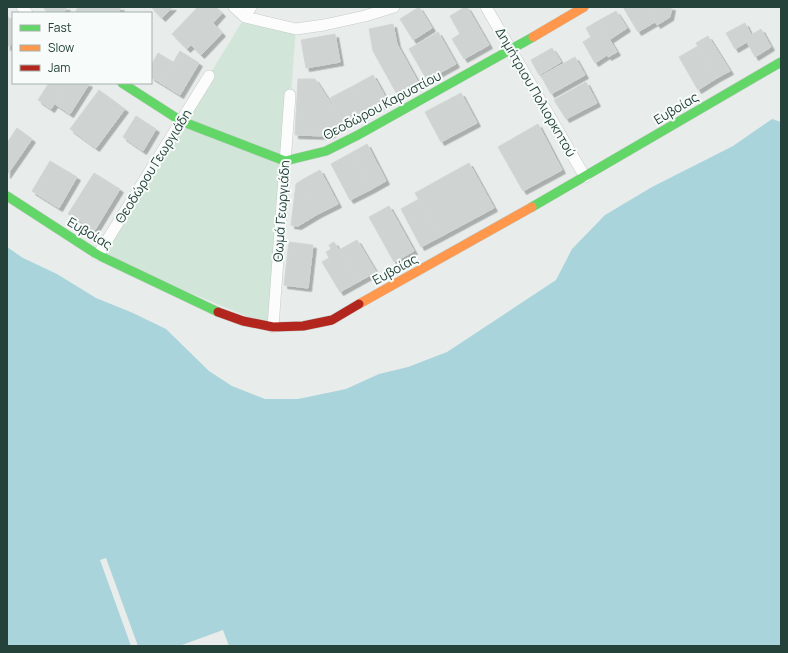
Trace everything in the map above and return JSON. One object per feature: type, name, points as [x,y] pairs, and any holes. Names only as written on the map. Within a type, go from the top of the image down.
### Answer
[{"type":"street","points":[[234,7],[245,17],[296,29],[331,24],[394,7]]},
{"type":"street","points":[[245,17],[251,7]]},
{"type":"street","name":"Δημήτριου Πολιορκητού","points":[[486,7],[585,177]]},
{"type":"street","name":"Θεοδώρου Καρυστίου","points":[[285,161],[326,151],[352,138],[511,50],[584,7]]},
{"type":"street","name":"Ευβοίας","points":[[7,196],[98,255],[219,312],[243,321],[273,327],[303,326],[332,320],[585,177],[781,62]]},
{"type":"street","name":"Θεοδώρου Γεωργιάδη","points":[[98,255],[209,76]]},
{"type":"street","points":[[124,84],[181,121],[285,161]]},
{"type":"street","name":"Θωμά Γεωργιάδη","points":[[273,327],[290,95]]},
{"type":"green space","points":[[245,17],[296,29],[273,327],[98,255]]},
{"type":"water","points":[[772,119],[781,122],[781,646],[229,646],[223,630],[179,646],[7,646],[7,247],[23,258],[57,274],[96,298],[133,313],[166,329],[209,371],[232,386],[265,399],[298,399],[346,389],[379,374],[408,367],[447,352],[556,280],[572,249],[605,215],[652,187],[733,146]]},
{"type":"pier","points":[[106,558],[138,646],[131,646],[100,560]]},
{"type":"building","points":[[43,7],[67,7],[64,12],[47,12]]},
{"type":"building","points":[[78,7],[96,7],[94,12],[76,12]]},
{"type":"building","points":[[96,7],[121,7],[118,12],[94,12]]},
{"type":"building","points":[[151,7],[173,7],[162,18]]},
{"type":"building","points":[[198,7],[216,7],[222,13],[213,23],[222,33],[201,55],[191,45],[187,49],[172,34]]},
{"type":"building","points":[[419,7],[432,28],[413,40],[400,19]]},
{"type":"building","points":[[467,7],[489,45],[464,59],[452,39],[460,34],[450,16]]},
{"type":"building","points":[[623,7],[647,7],[655,22],[638,32]]},
{"type":"building","points":[[647,7],[672,7],[670,17],[657,25]]},
{"type":"building","points":[[616,11],[627,28],[609,40],[598,21]]},
{"type":"building","points":[[7,15],[12,22],[12,44],[7,47]]},
{"type":"building","points":[[598,21],[617,52],[608,57],[607,55],[595,63],[583,42],[591,37],[586,28]]},
{"type":"building","points":[[745,23],[751,35],[761,29],[771,47],[755,57],[747,42],[735,49],[726,33]]},
{"type":"building","points":[[393,24],[397,44],[419,84],[398,96],[373,51],[369,29]]},
{"type":"building","points":[[438,32],[456,64],[427,80],[409,49]]},
{"type":"building","points":[[335,34],[340,62],[306,68],[301,40]]},
{"type":"building","points":[[708,36],[730,71],[717,78],[696,43]]},
{"type":"building","points":[[698,46],[717,78],[698,90],[679,57]]},
{"type":"building","points":[[552,48],[561,62],[539,75],[531,60]]},
{"type":"building","points":[[180,51],[199,63],[180,95],[161,83]]},
{"type":"building","points":[[158,53],[173,62],[161,83],[152,78],[152,64]]},
{"type":"building","points":[[575,57],[585,75],[551,94],[541,76]]},
{"type":"building","points":[[373,75],[388,102],[367,113],[353,86]]},
{"type":"building","points":[[298,79],[315,79],[345,125],[328,136],[295,135]]},
{"type":"building","points":[[586,82],[597,103],[566,119],[554,100]]},
{"type":"building","points":[[48,84],[68,84],[51,109],[38,100]]},
{"type":"building","points":[[68,84],[89,84],[70,114],[55,104]]},
{"type":"building","points":[[353,86],[367,113],[345,125],[330,98]]},
{"type":"building","points":[[99,90],[125,109],[96,148],[70,129]]},
{"type":"building","points":[[461,93],[477,123],[441,142],[425,112]]},
{"type":"building","points":[[136,116],[156,129],[143,151],[123,137]]},
{"type":"building","points":[[538,124],[562,170],[523,191],[498,147]]},
{"type":"building","points":[[17,128],[32,139],[7,175],[7,143]]},
{"type":"building","points":[[367,144],[386,181],[370,190],[351,153]]},
{"type":"building","points":[[351,153],[370,190],[350,200],[331,164]]},
{"type":"building","points":[[50,161],[77,177],[59,208],[32,191]]},
{"type":"building","points":[[469,163],[494,208],[440,237],[415,193]]},
{"type":"building","points":[[320,170],[338,204],[318,214],[300,181]]},
{"type":"building","points":[[94,173],[120,189],[95,230],[68,214]]},
{"type":"building","points":[[300,181],[318,214],[298,226],[291,225],[296,184]]},
{"type":"building","points":[[419,199],[440,237],[421,247],[401,209]]},
{"type":"building","points":[[389,206],[414,251],[394,262],[369,217]]},
{"type":"building","points":[[357,240],[376,272],[358,282],[339,250]]},
{"type":"building","points":[[289,242],[313,245],[308,288],[284,285]]},
{"type":"building","points":[[334,242],[358,282],[340,292],[322,262],[329,258],[326,252],[331,249],[329,245]]},
{"type":"traffic: fast","points":[[124,84],[181,121],[285,161],[326,151],[358,135],[533,37]]},
{"type":"traffic: fast","points":[[532,207],[781,62]]},
{"type":"traffic: fast","points":[[7,196],[98,255],[218,312]]},
{"type":"traffic: slow","points":[[533,37],[584,7]]},
{"type":"traffic: slow","points":[[359,304],[532,207]]},
{"type":"traffic: jam","points":[[218,312],[243,321],[273,327],[303,326],[332,320],[359,304]]}]
